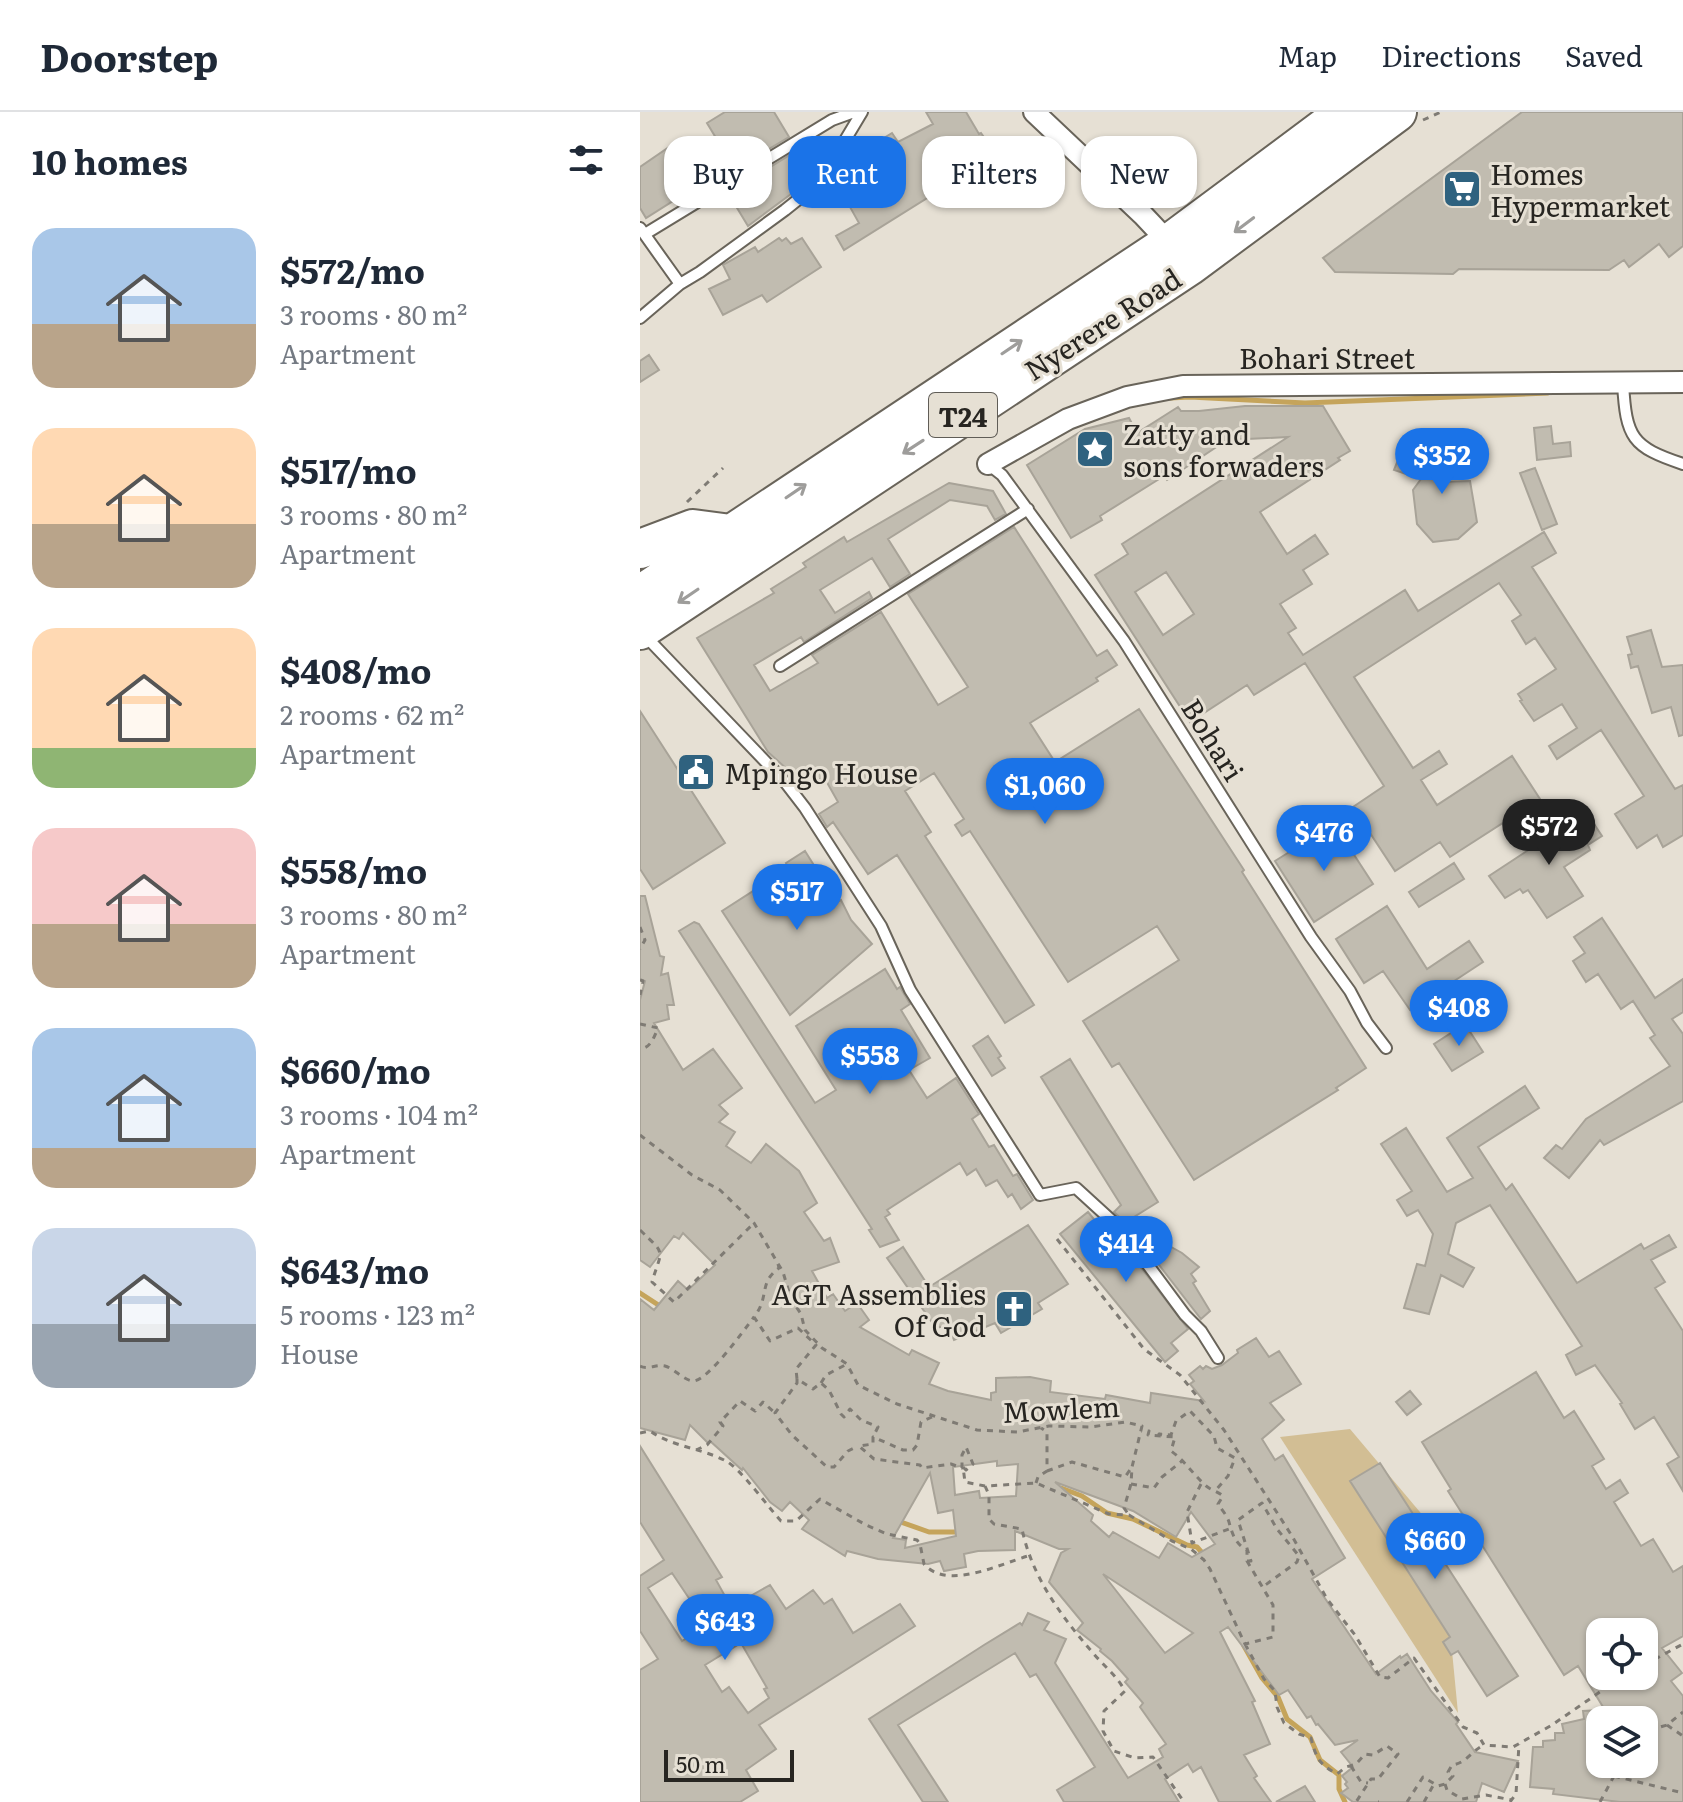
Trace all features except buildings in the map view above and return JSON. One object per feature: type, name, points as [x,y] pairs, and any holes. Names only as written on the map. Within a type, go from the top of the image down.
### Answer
[{"type":"highway","name":"Nyerere Road","points":[[646,636],[1179,254],[1346,112]]},
{"type":"highway","name":"Nyerere Road","points":[[640,595],[731,534],[1179,254],[1397,112]]},
{"type":"highway","points":[[640,549],[693,529],[731,534]]},
{"type":"street","points":[[1034,112],[1179,254]]},
{"type":"street","name":"Bohari Street","points":[[988,464],[1068,419],[1127,397],[1183,386],[1683,382]]},
{"type":"lane","points":[[680,284],[642,231],[832,120],[854,112]]},
{"type":"lane","points":[[640,318],[680,284],[820,182],[862,112]]},
{"type":"lane","points":[[1623,383],[1633,440],[1654,455],[1683,464]]},
{"type":"lane","name":"Bohari","points":[[988,464],[1002,475],[1124,641],[1311,937],[1386,1048]]},
{"type":"lane","points":[[780,666],[1028,509]]},
{"type":"lane","points":[[646,636],[785,782],[805,808],[881,926],[910,990],[1040,1195],[1076,1188],[1122,1230],[1185,1315],[1201,1331],[1218,1358]]},
{"type":"path","points":[[640,927],[645,940],[640,949]]},
{"type":"path","points":[[640,980],[643,981],[640,995]]},
{"type":"path","points":[[640,1024],[658,1028],[652,1042],[645,1049],[640,1049]]},
{"type":"path","name":"Mowlem","points":[[640,1135],[692,1175],[720,1190],[754,1223],[777,1259],[805,1330],[822,1348],[847,1364],[858,1385],[932,1417],[977,1430],[998,1433],[1065,1424],[1091,1427],[1125,1422],[1142,1426],[1124,1508],[1129,1515]]},
{"type":"path","points":[[640,1230],[661,1250],[662,1257],[652,1282],[674,1302],[754,1223]]},
{"type":"path","points":[[1057,1239],[1144,1349],[1180,1375],[1224,1430],[1292,1536],[1327,1599],[1355,1635],[1380,1677],[1388,1678],[1414,1658],[1463,1727],[1477,1733],[1484,1745]]},
{"type":"path","points":[[640,1366],[663,1366],[690,1381],[707,1375],[763,1305],[768,1278],[779,1268],[777,1259]]},
{"type":"path","points":[[754,1317],[770,1341],[798,1328],[816,1345],[796,1369],[797,1379],[775,1413]]},
{"type":"path","points":[[797,1379],[813,1389],[826,1375],[847,1364]]},
{"type":"path","points":[[696,1450],[715,1437],[723,1426],[720,1422],[740,1401],[755,1411],[763,1402],[792,1435],[827,1467],[834,1467],[848,1451],[873,1444],[878,1427],[861,1420],[850,1409],[844,1417],[829,1390],[821,1383]]},
{"type":"path","points":[[1175,1437],[1159,1434],[1171,1435],[1176,1421],[1190,1411],[1214,1436],[1217,1448],[1235,1458],[1228,1476],[1215,1491]]},
{"type":"path","points":[[873,1437],[903,1450],[913,1450],[917,1445],[921,1422],[932,1417]]},
{"type":"path","points":[[1041,1428],[1047,1432],[1047,1471]]},
{"type":"path","points":[[640,1433],[650,1431],[665,1441],[730,1463],[781,1521],[796,1521],[820,1499],[887,1534],[917,1540],[924,1564],[934,1572],[976,1573],[1028,1556]]},
{"type":"path","points":[[1141,1431],[1149,1431],[1148,1435],[1152,1437],[1175,1437]]},
{"type":"path","points":[[1175,1437],[1171,1451],[1207,1488],[1223,1496],[1218,1504],[1229,1520],[1229,1529],[1241,1548],[1247,1550],[1247,1561],[1273,1605],[1273,1637],[1245,1644]]},
{"type":"path","points":[[859,1446],[874,1459],[920,1465],[922,1468],[951,1464],[962,1468],[962,1455],[966,1447],[973,1464],[966,1470],[963,1467],[964,1480],[985,1486],[1036,1483],[1109,1514],[1129,1515],[1191,1549],[1204,1560],[1245,1644],[1264,1679],[1275,1691],[1277,1707],[1284,1723],[1311,1738],[1321,1765],[1337,1774],[1365,1754],[1373,1755],[1387,1746],[1398,1754],[1378,1779],[1371,1779],[1356,1802]]},
{"type":"path","points":[[1131,1484],[1154,1488],[1182,1461]]},
{"type":"path","points":[[1036,1483],[1038,1477],[1047,1471],[1072,1462],[1125,1477],[1132,1467]]},
{"type":"path","points":[[1202,1482],[1187,1512],[1192,1543],[1229,1529]]},
{"type":"path","points":[[985,1486],[989,1495],[989,1519],[994,1524],[1022,1529],[1028,1556],[1060,1612],[1118,1678],[1125,1691],[1104,1711],[1103,1731],[1114,1751],[1135,1758],[1153,1757],[1184,1802]]},
{"type":"path","points":[[1247,1561],[1251,1561],[1238,1520],[1262,1503],[1277,1529],[1296,1548],[1299,1556],[1297,1562],[1264,1586]]},
{"type":"path","points":[[1658,1657],[1683,1644]]},
{"type":"path","points":[[1407,1802],[1423,1777],[1434,1784],[1445,1784],[1453,1776],[1448,1772],[1452,1765],[1468,1759],[1474,1750],[1484,1745],[1513,1747],[1603,1690]]},
{"type":"path","points":[[1658,1728],[1667,1725],[1683,1712]]},
{"type":"path","points":[[1667,1725],[1683,1736]]},
{"type":"path","points":[[1445,1784],[1447,1790],[1462,1799],[1486,1795],[1511,1801],[1516,1794],[1519,1774],[1519,1744]]},
{"type":"path","points":[[1351,1766],[1361,1782],[1368,1783]]},
{"type":"path","points":[[1600,1802],[1613,1778]]},
{"type":"path","points":[[1622,1778],[1683,1793]]},
{"type":"path","points":[[1424,1802],[1434,1784]]},
{"type":"shaded area","points":[[1350,1429],[1441,1537],[1458,1713],[1280,1437]]},
{"type":"waterway","points":[[1170,398],[1305,403],[1548,393]]},
{"type":"waterway","points":[[640,1293],[663,1308]]},
{"type":"waterway","points":[[1061,1488],[1082,1496],[1107,1513],[1133,1519],[1197,1547],[1205,1556]]},
{"type":"waterway","points":[[898,1521],[929,1532],[962,1532]]},
{"type":"waterway","points":[[1244,1646],[1262,1678],[1278,1697],[1287,1719],[1310,1737],[1320,1760],[1339,1775],[1339,1789],[1345,1802]]},
{"type":"place","name":"Homes Hypermarket","points":[[1462,189]]},
{"type":"place","name":"Zatty and sons forwaders","points":[[1095,449]]},
{"type":"place","name":"Mpingo House","points":[[696,772]]},
{"type":"place","name":"AGT Assemblies Of God","points":[[1014,1309]]}]
